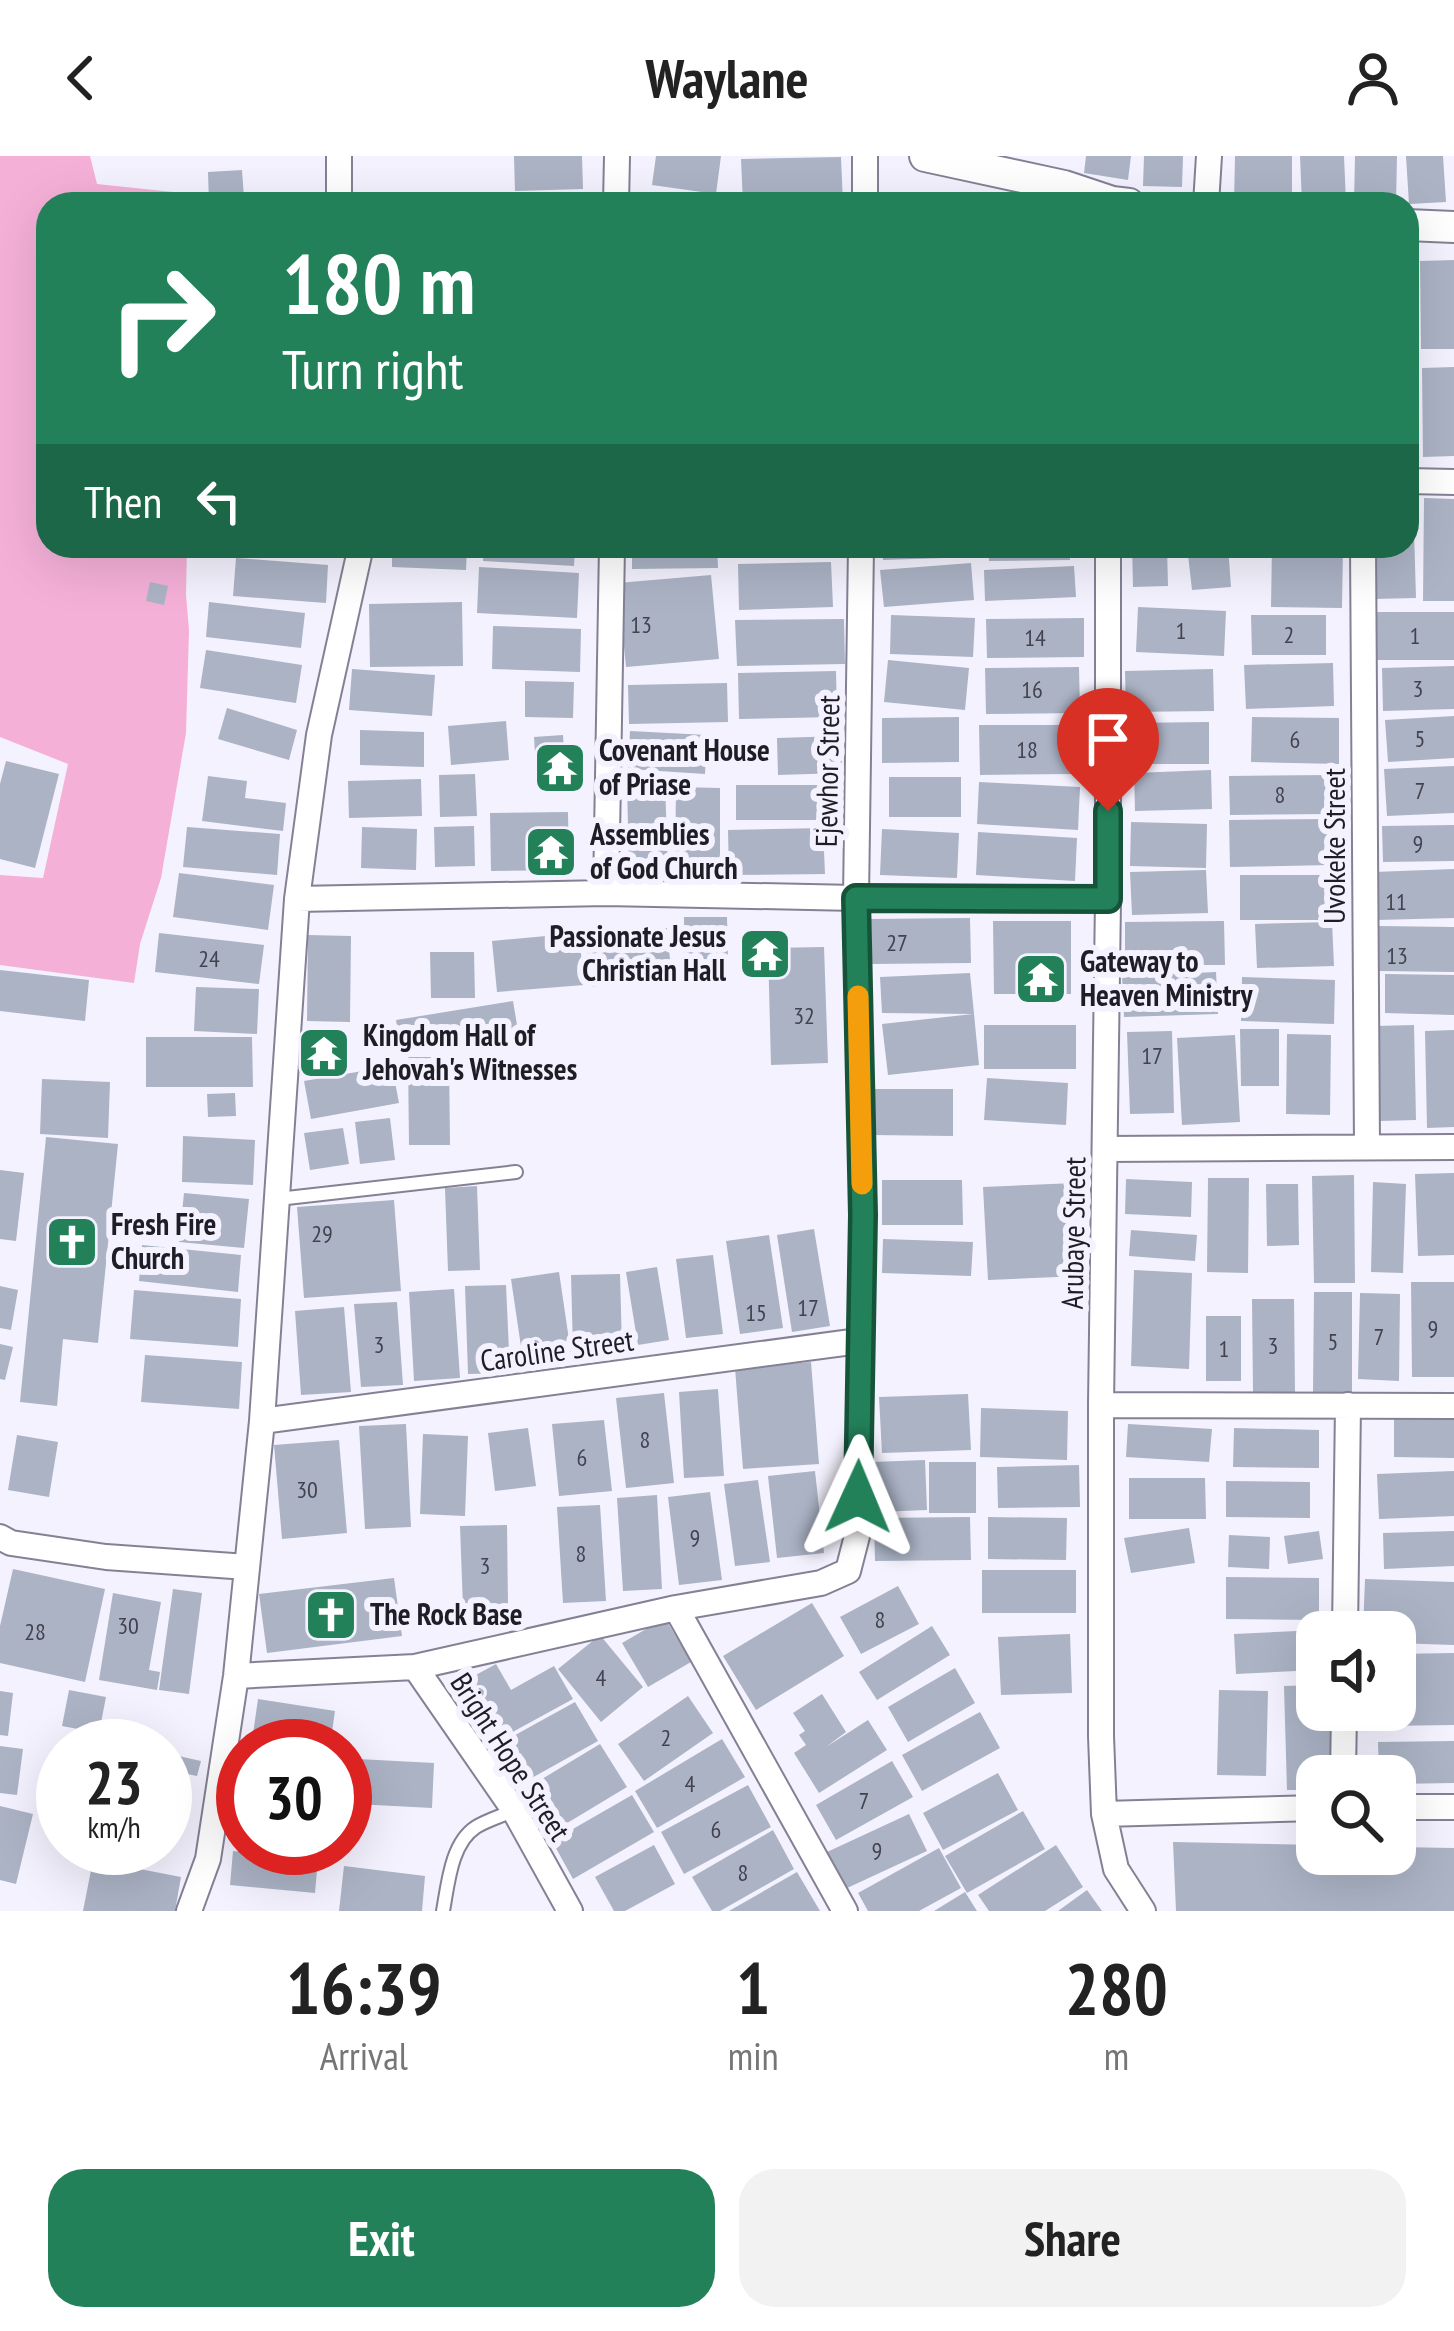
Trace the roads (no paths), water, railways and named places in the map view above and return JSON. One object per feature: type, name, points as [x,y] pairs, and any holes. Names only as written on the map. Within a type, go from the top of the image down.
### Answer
[{"type":"street","points":[[339,156],[339,192]]},
{"type":"street","points":[[616,192],[617,156]]},
{"type":"street","points":[[865,192],[866,156]]},
{"type":"street","points":[[925,156],[1083,192]]},
{"type":"street","points":[[1207,192],[1209,156]]},
{"type":"street","points":[[1419,225],[1454,226]]},
{"type":"street","points":[[1419,481],[1454,482]]},
{"type":"street","points":[[189,1911],[208,1859],[236,1676],[262,1421],[297,899],[319,735],[359,558]]},
{"type":"street","points":[[606,893],[612,558]]},
{"type":"street","name":"Ejewhor Street","points":[[676,1608],[821,1583],[848,1570],[857,1537],[863,1215],[856,898],[861,558]]},
{"type":"street","name":"Arubaye Street","points":[[1108,558],[1101,1405],[1104,1814],[1116,1869],[1143,1911]]},
{"type":"street","name":"Uvokeke Street","points":[[1363,558],[1367,1146]]},
{"type":"street","points":[[297,899],[606,893],[1108,899]]},
{"type":"street","points":[[1105,1149],[1454,1147]]},
{"type":"street","name":"Caroline Street","points":[[262,1421],[859,1341]]},
{"type":"street","points":[[1101,1405],[1454,1406]]},
{"type":"street","points":[[1345,1611],[1348,1406]]},
{"type":"street","points":[[0,1537],[11,1543],[106,1557],[247,1567]]},
{"type":"street","points":[[415,1667],[676,1608],[845,1911]]},
{"type":"street","name":"Bright Hope Street","points":[[236,1676],[415,1667],[514,1810],[570,1911]]},
{"type":"street","points":[[1416,1807],[1454,1808]]},
{"type":"street","points":[[1104,1814],[1296,1809]]},
{"type":"lane","points":[[277,1199],[516,1172]]},
{"type":"lane","points":[[442,1911],[464,1839],[475,1828],[514,1810]]},
{"type":"place","name":"Covenant House of Priase","points":[[560,768]]},
{"type":"place","name":"Assemblies of God Church","points":[[551,852]]},
{"type":"place","name":"Passionate Jesus Christian Hall","points":[[765,954]]},
{"type":"place","name":"Gateway to Heaven Ministry","points":[[1041,979]]},
{"type":"place","name":"Kingdom Hall of Jehovah's Witnesses","points":[[324,1053]]},
{"type":"place","name":"Fresh Fire Church","points":[[72,1242]]},
{"type":"place","name":"The Rock Base","points":[[331,1615]]}]
